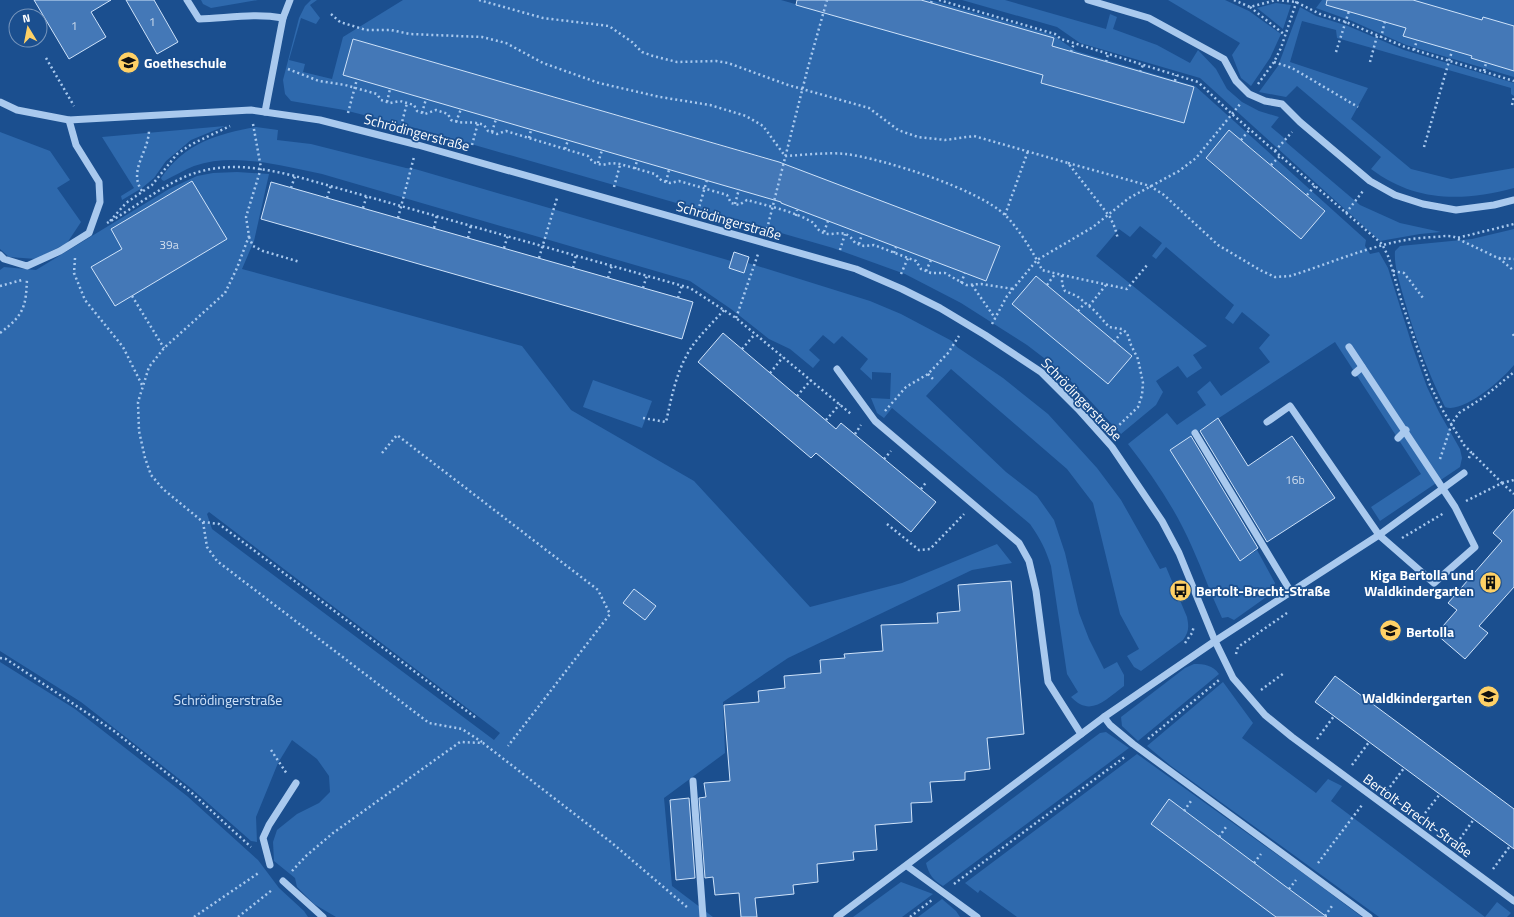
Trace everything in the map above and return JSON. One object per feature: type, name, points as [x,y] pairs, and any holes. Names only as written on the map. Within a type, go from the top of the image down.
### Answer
[{"type":"street","points":[[187,0],[199,19],[229,18],[252,14],[283,18]]},
{"type":"street","points":[[265,112],[283,18],[290,0]]},
{"type":"street","points":[[1088,0],[1149,18],[1224,59],[1236,81],[1248,94],[1265,101],[1282,104],[1300,122],[1370,181],[1395,195],[1423,204],[1456,210],[1494,205],[1514,200]]},
{"type":"street","name":"Schrödingerstraße","points":[[0,102],[17,110],[69,120],[251,110],[343,125],[856,269],[902,289],[940,308],[985,334],[1041,372],[1112,447],[1162,521],[1179,553],[1215,641]]},
{"type":"street","points":[[2,257],[28,266],[60,251],[89,233],[100,202],[99,182],[76,145],[69,120]]},
{"type":"street","points":[[1267,422],[1290,406],[1379,535],[1434,583],[1475,547],[1455,507],[1406,430],[1349,347]]},
{"type":"street","points":[[1355,373],[1362,367]]},
{"type":"street","points":[[837,368],[875,421],[1019,542],[1030,561],[1036,591],[1048,682],[1081,734]]},
{"type":"street","points":[[1398,438],[1406,430]]},
{"type":"street","points":[[1195,433],[1291,592]]},
{"type":"street","points":[[837,917],[1104,717],[1215,641],[1379,535],[1464,473]]},
{"type":"street","name":"Bertolt-Brecht-Straße","points":[[1215,641],[1233,678],[1265,715],[1292,737],[1514,902]]},
{"type":"street","points":[[1104,717],[1110,725],[1138,747],[1369,917]]},
{"type":"street","points":[[694,781],[703,917]]},
{"type":"street","points":[[270,865],[263,838],[269,825],[296,783]]},
{"type":"street","points":[[907,866],[977,917]]},
{"type":"street","points":[[283,881],[323,917]]},
{"type":"path","points":[[479,0],[544,18],[609,26],[632,42],[642,52],[653,56],[677,62],[716,61],[728,63],[802,90],[869,108],[898,130],[918,137],[944,140],[974,136],[1150,186],[1164,195],[1218,245],[1260,270],[1275,277],[1290,276],[1382,244],[1420,237],[1452,236],[1498,258],[1514,271]]},
{"type":"path","points":[[766,232],[802,90],[827,0]]},
{"type":"path","points":[[939,0],[951,2],[968,9],[1054,34],[1061,40],[1198,82],[1250,130],[1382,244],[1389,258],[1402,303],[1430,385],[1442,409],[1452,423],[1464,445],[1514,494]]},
{"type":"path","points":[[1234,0],[1250,7],[1285,35]]},
{"type":"path","points":[[1250,7],[1277,0],[1296,1],[1320,14],[1346,22],[1379,37],[1414,50],[1514,81]]},
{"type":"path","points":[[1257,85],[1274,62],[1296,1]]},
{"type":"path","points":[[967,13],[968,9]]},
{"type":"path","points":[[1336,52],[1349,11]]},
{"type":"path","points":[[331,14],[340,22],[366,30],[391,30],[410,34],[482,37],[506,43],[543,63],[598,83],[660,97],[710,105],[746,116],[762,126],[785,156]]},
{"type":"path","points":[[1004,24],[1005,20]]},
{"type":"path","points":[[1370,62],[1385,21]]},
{"type":"path","points":[[1039,34],[1040,30]]},
{"type":"path","points":[[1414,50],[1417,40]]},
{"type":"path","points":[[1071,52],[1074,43]]},
{"type":"path","points":[[1424,147],[1452,51]]},
{"type":"path","points":[[1106,62],[1108,54]]},
{"type":"path","points":[[46,58],[75,108]]},
{"type":"path","points":[[1274,62],[1292,68],[1358,107]]},
{"type":"path","points":[[1484,71],[1486,63]]},
{"type":"path","points":[[1140,72],[1143,64]]},
{"type":"path","points":[[283,67],[319,82],[354,87],[377,94],[381,100],[387,102],[400,101],[414,105],[417,111],[425,114],[436,110],[448,114],[451,120],[460,124],[472,121],[484,124],[488,131],[497,134],[506,131],[588,156],[592,162],[602,164],[612,162],[656,174],[662,181],[679,181],[727,195],[731,202],[735,204],[739,205],[747,200],[772,207],[813,222],[820,231],[829,234],[839,232],[851,236],[855,243],[864,246],[874,245],[908,258],[916,262],[921,269],[931,273],[945,273],[953,276],[961,283],[972,285],[981,284],[1013,289]]},
{"type":"path","points":[[1175,81],[1176,75]]},
{"type":"path","points":[[348,113],[357,79]]},
{"type":"path","points":[[387,102],[390,89]]},
{"type":"path","points":[[1512,105],[1514,97]]},
{"type":"path","points":[[422,113],[426,99]]},
{"type":"path","points":[[401,126],[407,103]]},
{"type":"path","points":[[456,122],[461,109]]},
{"type":"path","points":[[985,334],[1013,289],[1037,260],[1093,226],[1129,198],[1179,171],[1196,158],[1236,109]]},
{"type":"path","points":[[492,132],[496,119]]},
{"type":"path","points":[[1275,151],[1300,122]]},
{"type":"path","points":[[108,223],[126,203],[152,185],[177,154],[192,144],[236,123]]},
{"type":"path","points":[[472,145],[478,123]]},
{"type":"path","points":[[252,124],[261,168],[246,217],[249,236],[253,246],[263,251],[300,262]]},
{"type":"path","points":[[529,138],[531,130]]},
{"type":"path","points":[[1241,140],[1250,130]]},
{"type":"path","points":[[142,191],[136,175],[137,167],[146,145],[149,131]]},
{"type":"path","points":[[565,149],[568,140]]},
{"type":"path","points":[[398,218],[418,145]]},
{"type":"path","points":[[598,163],[602,150]]},
{"type":"path","points":[[1005,215],[1028,151]]},
{"type":"path","points":[[785,156],[846,154],[905,169],[962,190],[1005,215],[1037,260],[1042,270],[1055,274],[1127,289],[1148,264]]},
{"type":"path","points":[[1271,165],[1280,156]]},
{"type":"path","points":[[635,169],[637,160]]},
{"type":"path","points":[[1068,163],[1108,214],[1115,228],[1118,239]]},
{"type":"path","points":[[614,187],[620,164]]},
{"type":"path","points":[[89,233],[166,187],[194,173],[213,168],[237,166],[261,168],[295,176],[401,204],[690,288],[736,318],[853,416]]},
{"type":"path","points":[[666,182],[669,170]]},
{"type":"path","points":[[291,188],[295,176]]},
{"type":"path","points":[[698,212],[707,180]]},
{"type":"path","points":[[1346,213],[1370,181]]},
{"type":"path","points":[[327,198],[331,185]]},
{"type":"path","points":[[539,258],[561,186]]},
{"type":"path","points":[[1307,195],[1315,186]]},
{"type":"path","points":[[735,204],[739,189]]},
{"type":"path","points":[[363,208],[366,195]]},
{"type":"path","points":[[796,216],[797,210]]},
{"type":"path","points":[[434,228],[437,215]]},
{"type":"path","points":[[824,232],[828,221]]},
{"type":"path","points":[[1457,238],[1514,224]]},
{"type":"path","points":[[468,238],[471,225]]},
{"type":"path","points":[[839,252],[845,234]]},
{"type":"path","points":[[858,244],[862,234]]},
{"type":"path","points":[[504,248],[508,235]]},
{"type":"path","points":[[249,236],[237,268],[225,293],[164,348],[149,367],[142,385],[138,402],[139,431],[145,458],[151,475],[163,489],[203,522],[219,524],[476,718]]},
{"type":"path","points":[[894,253],[896,247]]},
{"type":"path","points":[[736,318],[759,251]]},
{"type":"path","points":[[573,268],[576,255]]},
{"type":"path","points":[[75,257],[74,273],[85,300],[123,347],[142,385]]},
{"type":"path","points":[[901,274],[908,258]]},
{"type":"path","points":[[1498,258],[1514,259]]},
{"type":"path","points":[[926,271],[931,260]]},
{"type":"path","points":[[608,278],[612,265]]},
{"type":"path","points":[[0,332],[9,326],[26,303],[28,266]]},
{"type":"path","points":[[1393,271],[1404,273],[1423,298]]},
{"type":"path","points":[[961,283],[965,273]]},
{"type":"path","points":[[1047,285],[1055,274]]},
{"type":"path","points":[[643,288],[647,275]]},
{"type":"path","points":[[1062,275],[1062,284],[1065,291],[1070,295],[1077,296],[1109,327],[1123,330],[1127,333],[1131,346],[1138,359],[1143,383],[1142,395],[1138,407],[1114,431]]},
{"type":"path","points":[[0,286],[18,280],[27,279]]},
{"type":"path","points":[[678,298],[682,285]]},
{"type":"path","points":[[972,285],[995,318]]},
{"type":"path","points":[[1089,306],[1106,285]]},
{"type":"path","points":[[132,296],[164,348]]},
{"type":"path","points":[[1078,311],[1085,303]]},
{"type":"path","points":[[643,418],[666,422],[674,387],[682,364],[693,345],[724,310]]},
{"type":"path","points":[[1114,342],[1123,330]]},
{"type":"path","points":[[742,349],[755,334]]},
{"type":"path","points":[[858,419],[868,428],[906,387],[928,374],[948,353],[955,343]]},
{"type":"path","points":[[770,373],[784,358]]},
{"type":"path","points":[[1435,477],[1452,423],[1459,413],[1484,397],[1514,372]]},
{"type":"path","points":[[928,374],[935,381]]},
{"type":"path","points":[[797,396],[811,380]]},
{"type":"path","points":[[826,420],[840,404]]},
{"type":"path","points":[[854,434],[862,423]]},
{"type":"path","points":[[382,453],[397,435],[598,590],[610,614],[508,746]]},
{"type":"path","points":[[884,459],[892,449],[888,445]]},
{"type":"path","points":[[1464,473],[1471,452]]},
{"type":"path","points":[[921,489],[928,480],[934,484]]},
{"type":"path","points":[[1389,545],[1455,507],[1502,483],[1514,480]]},
{"type":"path","points":[[887,524],[918,550],[930,549],[966,512]]},
{"type":"path","points":[[203,522],[207,547],[217,561],[429,723],[462,729],[483,743],[612,843],[693,912]]},
{"type":"path","points":[[1238,659],[1236,653],[1238,647],[1288,612]]},
{"type":"path","points":[[1181,646],[1186,642],[1192,633],[1194,625],[1192,620]]},
{"type":"path","points":[[0,658],[6,659],[114,731],[193,794],[270,865],[194,917]]},
{"type":"path","points":[[1260,691],[1284,673]]},
{"type":"path","points":[[910,917],[1138,747],[1221,678]]},
{"type":"path","points":[[1256,686],[1265,697]]},
{"type":"path","points":[[1315,741],[1334,716]]},
{"type":"path","points":[[238,917],[283,881],[306,856],[333,834],[460,742],[483,743]]},
{"type":"path","points":[[1350,767],[1369,742]]},
{"type":"path","points":[[271,750],[288,776],[296,783]]},
{"type":"path","points":[[1380,789],[1386,793],[1404,768]]},
{"type":"path","points":[[1415,815],[1421,819],[1440,794]]},
{"type":"path","points":[[1310,873],[1370,795]]},
{"type":"path","points":[[1450,841],[1456,845],[1474,820]]},
{"type":"path","points":[[1486,867],[1492,871],[1510,846]]},
{"type":"green space","points":[[201,0],[258,0],[211,8],[203,4]]},
{"type":"green space","points":[[311,0],[317,0],[310,5],[320,18],[316,24],[301,18],[289,60],[305,64],[303,72],[332,79],[343,37],[403,0],[781,0],[816,10],[836,0],[1043,75],[1041,83],[1184,123],[1194,87],[1052,46],[1054,38],[921,0],[930,0],[1053,35],[1076,51],[1195,86],[1366,240],[1365,246],[1370,254],[1379,252],[1388,268],[1427,387],[1460,449],[1462,458],[1460,467],[1380,521],[1371,507],[1421,474],[1335,342],[1170,450],[1240,561],[1257,550],[1275,583],[1272,593],[1234,620],[1228,617],[1222,618],[1179,520],[1155,481],[1128,444],[1167,413],[1177,425],[1206,405],[1197,392],[1210,381],[1221,396],[1270,362],[1259,348],[1270,335],[1242,312],[1233,324],[1225,318],[1234,305],[1166,247],[1156,259],[1152,256],[1162,243],[1140,226],[1130,237],[1119,229],[1096,256],[1207,346],[1193,355],[1202,368],[1187,378],[1178,366],[1156,381],[1163,392],[1156,405],[1121,434],[1081,391],[1057,368],[1027,345],[961,303],[905,274],[833,248],[419,129],[344,110],[291,101],[285,94],[283,80],[299,18],[305,6]],"holes":[[[353,39],[774,160],[764,196],[343,75]],[[1229,130],[1325,210],[1301,239],[1206,159]]]},
{"type":"green space","points":[[962,0],[1005,0],[1106,29],[1110,14],[1117,17],[1113,29],[1157,45],[1190,63],[1198,50],[1216,69],[1227,89],[1242,102],[1259,111],[1279,117],[1271,127],[1283,137],[1287,143],[1360,205],[1400,223],[1441,232],[1380,241],[1200,78],[1080,43],[1057,27]]},
{"type":"green space","points":[[1168,0],[1225,0],[1249,11],[1281,34],[1270,58],[1251,86],[1241,78],[1232,55],[1240,43]]},
{"type":"green space","points":[[1322,0],[1514,0],[1514,77],[1406,45],[1352,21],[1316,8]]},
{"type":"green space","points":[[1276,3],[1291,5],[1283,29],[1257,8]]},
{"type":"green space","points":[[1300,7],[1316,16],[1348,26],[1404,50],[1514,83],[1514,96],[1511,94],[1511,88],[1337,38],[1336,30],[1302,21],[1290,62],[1368,88],[1351,119],[1411,169],[1451,179],[1514,168],[1514,188],[1495,193],[1458,197],[1422,193],[1405,188],[1388,180],[1371,169],[1381,157],[1297,86],[1286,97],[1259,92],[1278,66]]},
{"type":"green space","points":[[225,126],[191,140],[166,161],[154,178],[142,188],[122,200],[121,196],[134,188],[102,137]]},
{"type":"green space","points":[[256,127],[278,130],[277,140],[311,144],[415,169],[731,261],[729,268],[744,273],[748,263],[870,301],[901,314],[952,341],[957,347],[1003,378],[1048,414],[1097,468],[1121,500],[1160,569],[1166,567],[1187,617],[1188,629],[1185,637],[1141,671],[1134,667],[1127,656],[1139,649],[1120,614],[1093,503],[1067,469],[951,369],[926,396],[1006,472],[1037,496],[1054,520],[1065,553],[1079,613],[1089,639],[1104,669],[1117,662],[1124,675],[1124,686],[1105,701],[1092,706],[1085,706],[1078,703],[1071,697],[1078,692],[1067,674],[1051,566],[1037,534],[1030,524],[892,408],[884,418],[877,413],[871,398],[890,399],[891,373],[872,372],[872,380],[860,369],[868,359],[842,336],[834,344],[823,335],[809,350],[820,360],[813,368],[790,349],[769,339],[731,309],[690,281],[322,174],[275,164],[242,160],[226,160],[194,166],[164,181],[162,180],[161,178],[170,166],[191,148],[215,137]]},
{"type":"green space","points":[[0,132],[50,151],[70,180],[57,188],[81,222],[67,243],[36,259],[9,257],[0,249]]},
{"type":"green space","points":[[237,172],[269,174],[254,241],[242,269],[522,346],[571,410],[694,481],[810,607],[902,583],[997,544],[1012,563],[972,570],[788,658],[723,702],[725,753],[664,798],[672,886],[713,917],[336,917],[314,904],[297,887],[295,878],[274,861],[273,842],[277,830],[297,814],[319,803],[330,792],[329,776],[317,759],[292,740],[278,763],[256,817],[257,842],[251,841],[192,789],[81,702],[0,651],[0,270],[4,267],[36,270],[169,189],[197,176],[213,173]],"holes":[[[209,512],[500,733],[494,740],[212,529],[207,514]]]},
{"type":"green space","points":[[1514,229],[1514,365],[1482,394],[1462,405],[1453,408],[1445,407],[1420,348],[1410,318],[1396,270],[1395,251],[1400,246],[1472,239]]},
{"type":"green space","points":[[593,380],[652,401],[642,428],[583,407]]},
{"type":"green space","points":[[0,662],[75,709],[187,796],[258,860],[279,888],[304,911],[308,917],[0,917]]},
{"type":"green space","points":[[1194,664],[1208,666],[1217,671],[1219,674],[1138,741],[1122,726],[1121,717],[1185,668]]},
{"type":"green space","points":[[1223,682],[1253,723],[1242,738],[1316,793],[1328,779],[1342,786],[1331,801],[1485,917],[1379,917],[1171,766],[1147,746]]},
{"type":"green space","points":[[1106,732],[1129,748],[943,886],[932,877],[926,863],[1100,733]]},
{"type":"green space","points":[[1137,754],[1362,917],[1017,917],[980,890],[978,893],[965,883]]},
{"type":"green space","points":[[901,882],[933,894],[902,917],[853,917]]},
{"type":"green space","points":[[942,899],[956,911],[960,917],[918,917]]},
{"type":"green space","points":[[1497,902],[1511,913],[1507,917],[1485,917]]},
{"type":"building","points":[[34,0],[111,0],[91,12],[106,37],[69,59],[48,24],[48,8],[39,8]]},
{"type":"building","points":[[126,0],[154,0],[178,42],[157,54]]},
{"type":"building","points":[[797,0],[921,0],[1054,38],[1052,46],[1194,87],[1184,123],[1041,83],[1043,75],[796,5]]},
{"type":"building","points":[[1327,0],[1413,0],[1482,20],[1483,17],[1514,26],[1514,71],[1471,58],[1472,56],[1403,36],[1406,28],[1326,5]]},
{"type":"building","points":[[353,39],[779,162],[1000,246],[986,281],[781,202],[343,75]]},
{"type":"building","points":[[1229,130],[1325,211],[1301,239],[1206,158]]},
{"type":"building","points":[[192,181],[227,239],[115,306],[91,267],[122,249],[111,229]]},
{"type":"building","points":[[271,182],[693,302],[682,339],[261,219]]},
{"type":"building","points":[[734,252],[749,257],[744,273],[729,268]]},
{"type":"building","points":[[1036,276],[1132,356],[1108,384],[1012,304]]},
{"type":"building","points":[[723,333],[836,429],[841,423],[936,502],[911,532],[816,453],[811,458],[698,362]]},
{"type":"building","points":[[1218,418],[1248,466],[1292,436],[1335,498],[1267,542],[1200,431]]},
{"type":"building","points":[[1191,436],[1258,548],[1240,561],[1170,450]]},
{"type":"building","name":"Kiga Bertolla und Waldkindergarten","points":[[1514,509],[1514,587],[1479,626],[1488,633],[1465,659],[1436,634],[1457,610],[1448,603],[1502,541],[1493,533]]},
{"type":"building","points":[[1011,581],[1024,734],[987,738],[990,769],[965,772],[965,780],[930,782],[932,802],[911,803],[912,822],[875,825],[877,850],[853,852],[854,860],[817,864],[818,882],[793,885],[794,894],[755,898],[757,917],[741,917],[739,893],[715,895],[713,877],[705,878],[699,798],[706,797],[704,783],[730,781],[724,705],[759,702],[758,691],[785,688],[784,676],[821,673],[820,660],[845,658],[844,654],[883,651],[881,625],[938,623],[937,613],[960,611],[958,585]]},
{"type":"building","points":[[634,589],[656,606],[645,620],[623,603]]},
{"type":"building","points":[[1335,676],[1514,809],[1514,849],[1315,702]]},
{"type":"building","points":[[689,798],[695,878],[676,880],[670,800]]},
{"type":"building","points":[[1169,799],[1327,917],[1276,917],[1151,824]]},
{"type":"place","name":"Goetheschule","points":[[128,62]]},
{"type":"place","name":"Kiga Bertolla und Waldkindergarten","points":[[1490,582]]},
{"type":"place","name":"Bertolt-Brecht-Straße","points":[[1180,590]]},
{"type":"place","name":"Bertolla","points":[[1391,631]]},
{"type":"place","name":"Waldkindergarten","points":[[1488,697]]}]
